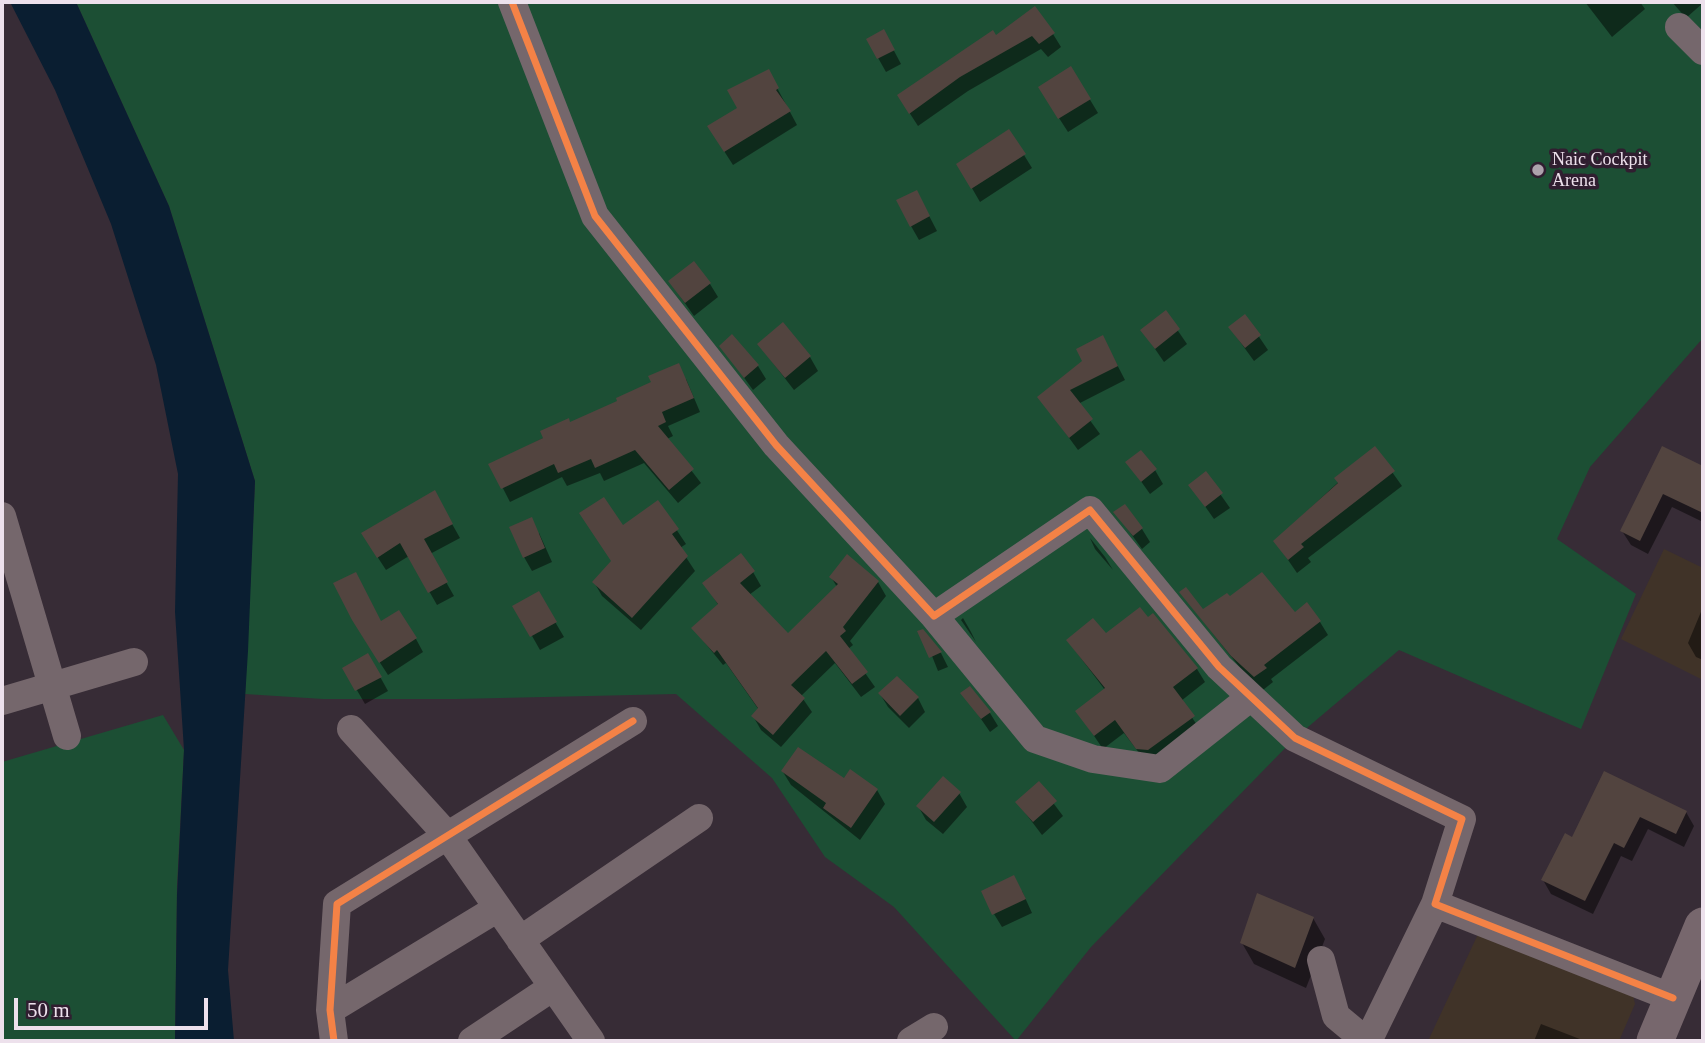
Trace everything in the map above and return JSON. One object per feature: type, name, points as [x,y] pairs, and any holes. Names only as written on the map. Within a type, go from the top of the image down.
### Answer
[{"type":"main road","points":[[1655,1041],[1703,926]]},
{"type":"street","points":[[512,2],[595,216],[776,444],[934,616],[1035,739],[1093,759],[1160,769],[1251,696]]},
{"type":"street","points":[[1679,27],[1703,51]]},
{"type":"street","points":[[934,616],[1090,510],[1219,667],[1295,738],[1462,819],[1435,904],[1367,1041],[1342,1024],[1336,1016],[1321,960]]},
{"type":"street","points":[[2,516],[67,736]]},
{"type":"street","points":[[2,701],[134,662]]},
{"type":"street","points":[[334,1041],[330,1010],[338,904],[633,721]]},
{"type":"street","points":[[351,729],[447,835],[591,1041]]},
{"type":"street","points":[[520,940],[699,818]]},
{"type":"street","points":[[1435,904],[1673,998]]},
{"type":"street","points":[[330,1010],[498,908]]},
{"type":"street","points":[[472,1041],[553,987]]},
{"type":"shaded area","points":[[1664,549],[1703,568],[1703,680],[1621,639]]},
{"type":"shaded area","points":[[1479,932],[1632,990],[1635,1004],[1619,1041],[1428,1041]]},
{"type":"green space","points":[[76,2],[1703,2],[1703,338],[1590,467],[1557,539],[1636,594],[1581,729],[1399,650],[1295,738],[1091,947],[1016,1041],[894,907],[825,857],[772,778],[676,694],[323,699],[245,694],[255,481],[169,206]]},
{"type":"green space","points":[[163,715],[184,750],[177,886],[175,1041],[2,1041],[2,762]]},
{"type":"water","points":[[10,2],[76,2],[169,206],[255,481],[248,651],[228,970],[234,1041],[175,1041],[177,895],[184,750],[175,612],[178,474],[156,365],[111,224],[55,90]]},
{"type":"building","points":[[1035,6],[1055,33],[1039,44],[1032,36],[960,77],[909,114],[897,95],[993,30],[996,35]]},
{"type":"building","points":[[884,29],[895,50],[877,59],[866,39]]},
{"type":"building","points":[[1071,66],[1091,99],[1058,119],[1038,87]]},
{"type":"building","points":[[769,69],[779,88],[776,90],[791,111],[724,152],[707,126],[737,108],[727,90]]},
{"type":"building","points":[[1009,129],[1026,154],[971,189],[956,164]]},
{"type":"building","points":[[917,190],[930,216],[910,227],[896,200]]},
{"type":"building","points":[[694,261],[711,283],[685,303],[668,281]]},
{"type":"building","points":[[1166,310],[1180,329],[1155,349],[1140,330]]},
{"type":"building","points":[[1245,314],[1261,335],[1245,348],[1228,327]]},
{"type":"building","points":[[783,322],[811,356],[785,378],[757,344]]},
{"type":"building","points":[[732,334],[759,365],[744,378],[719,346]]},
{"type":"building","points":[[1103,335],[1118,366],[1070,390],[1093,419],[1069,438],[1037,397],[1082,361],[1076,349]]},
{"type":"building","points":[[679,363],[694,398],[662,412],[666,422],[658,426],[694,469],[669,490],[635,450],[595,468],[591,459],[558,473],[554,464],[501,489],[488,464],[543,438],[540,431],[569,418],[570,422],[617,401],[616,398],[651,382],[648,376]]},
{"type":"building","points":[[1375,446],[1395,471],[1301,544],[1304,547],[1288,560],[1273,541],[1338,483],[1334,478]]},
{"type":"building","points":[[1662,446],[1703,466],[1703,513],[1663,494],[1640,541],[1620,531]]},
{"type":"building","points":[[1141,450],[1157,469],[1141,482],[1125,462]]},
{"type":"building","points":[[1206,471],[1223,493],[1205,507],[1188,485]]},
{"type":"building","points":[[435,490],[453,524],[424,539],[448,582],[428,593],[400,543],[377,558],[361,533]]},
{"type":"building","points":[[604,497],[623,525],[658,500],[679,529],[672,534],[688,556],[632,618],[592,582],[611,561],[579,513]]},
{"type":"building","points":[[1125,504],[1143,528],[1133,536],[1113,512]]},
{"type":"building","points":[[532,517],[545,548],[523,558],[509,527]]},
{"type":"building","points":[[741,553],[755,571],[740,583],[788,633],[838,584],[829,577],[847,554],[879,581],[843,627],[846,631],[840,636],[868,672],[852,684],[826,651],[791,685],[805,698],[773,735],[751,716],[758,708],[717,650],[714,653],[691,628],[718,604],[702,583]]},
{"type":"building","points":[[356,572],[381,621],[399,610],[417,638],[379,663],[333,583]]},
{"type":"building","points":[[1262,572],[1295,612],[1307,602],[1321,621],[1264,665],[1267,668],[1254,677],[1231,656],[1179,592],[1186,587],[1203,609],[1227,593],[1230,596]]},
{"type":"building","points":[[539,591],[557,622],[530,637],[512,606]]},
{"type":"building","points":[[1140,607],[1148,617],[1153,613],[1198,668],[1173,687],[1195,716],[1148,750],[1136,749],[1115,720],[1094,736],[1075,711],[1105,688],[1066,640],[1093,618],[1106,633]]},
{"type":"building","points":[[923,629],[942,652],[929,658],[917,631]]},
{"type":"building","points":[[368,653],[382,677],[355,691],[342,668]]},
{"type":"building","points":[[897,676],[919,697],[900,716],[878,693]]},
{"type":"building","points":[[970,686],[991,712],[981,719],[960,693]]},
{"type":"building","points":[[798,747],[844,778],[850,769],[878,789],[851,828],[823,808],[826,803],[781,771]]},
{"type":"building","points":[[1604,771],[1687,811],[1676,834],[1640,817],[1624,848],[1614,843],[1585,901],[1541,880],[1565,833],[1572,837]]},
{"type":"building","points":[[943,776],[961,792],[934,822],[916,806]]},
{"type":"building","points":[[1039,781],[1057,801],[1033,822],[1015,802]]},
{"type":"building","points":[[1014,875],[1026,899],[992,915],[981,891]]},
{"type":"building","points":[[1257,893],[1314,917],[1295,968],[1240,943]]},
{"type":"cycle path","points":[[512,2],[595,216],[776,445],[934,616],[1090,510],[1219,667],[1295,738],[1462,819],[1435,904],[1673,998]]},
{"type":"cycle path","points":[[334,1041],[330,1010],[337,904],[633,721]]},
{"type":"place","name":"Naic Cockpit Arena","points":[[1538,170]]}]
